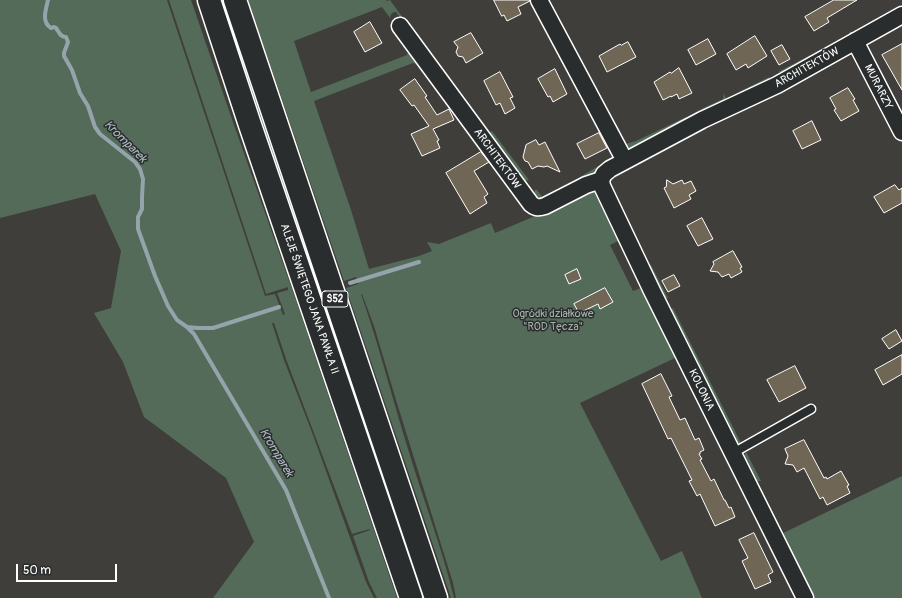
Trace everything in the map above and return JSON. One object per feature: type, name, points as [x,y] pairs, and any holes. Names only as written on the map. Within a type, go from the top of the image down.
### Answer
[{"type":"highway","name":"ALEJE ŚWIĘTEGO JANA PAWŁA II","points":[[209,0],[411,598]]},
{"type":"highway","name":"S52","points":[[235,0],[436,598]]},
{"type":"street","points":[[539,0],[625,161]]},
{"type":"street","name":"ARCHITEKTÓW","points":[[400,26],[531,204],[536,208],[540,208],[586,185],[601,180],[604,174],[610,169],[702,120],[777,85],[902,15]]},
{"type":"street","name":"MURARZY","points":[[855,41],[902,132]]},
{"type":"street","name":"KOLONIA","points":[[601,180],[602,186],[652,291],[805,598]]},
{"type":"lane","points":[[733,454],[811,409]]},
{"type":"green space","points":[[0,0],[167,0],[265,296],[275,294],[283,315],[285,314],[277,293],[288,290],[288,287],[266,294],[169,0],[191,0],[297,303],[397,598],[377,598],[369,582],[353,536],[370,529],[352,534],[286,359],[274,323],[272,323],[284,360],[313,435],[366,582],[374,598],[213,598],[254,542],[226,478],[144,417],[123,362],[94,313],[111,308],[121,251],[95,194],[0,218]]},
{"type":"green space","points":[[217,0],[225,0],[428,598],[420,598]]},
{"type":"green space","name":"Ogródki działkowe \"ROD Tęcza\"","points":[[248,0],[390,0],[408,25],[405,25],[396,12],[391,14],[390,18],[382,7],[294,41],[311,92],[407,55],[410,46],[426,67],[413,63],[314,101],[351,210],[369,269],[419,256],[432,251],[427,242],[439,244],[491,223],[495,233],[594,191],[618,241],[610,245],[633,291],[641,288],[647,301],[653,305],[686,368],[686,381],[675,358],[580,403],[661,561],[682,551],[702,598],[456,598],[453,583],[374,326],[361,294],[402,430],[444,560],[454,598],[451,598],[346,288],[358,284],[356,277],[344,281]]},
{"type":"green space","points":[[822,49],[822,55],[783,73],[778,72]]},
{"type":"green space","points":[[769,77],[769,82],[742,95],[739,92]]},
{"type":"green space","points":[[598,93],[626,144],[636,141],[686,117],[686,123],[632,148],[627,147],[623,144]]},
{"type":"green space","points":[[724,93],[727,103],[701,115],[697,111],[723,99]]},
{"type":"green space","points":[[492,131],[529,180],[521,182],[487,134]]},
{"type":"green space","points":[[605,162],[606,166],[594,175],[539,203],[532,195],[536,189],[544,199]]},
{"type":"green space","points":[[651,265],[668,298],[661,299],[646,269]]},
{"type":"green space","points":[[673,308],[741,443],[736,444],[670,311]]},
{"type":"green space","points":[[746,452],[761,481],[753,482],[742,460]]},
{"type":"green space","points":[[902,476],[902,598],[811,598],[781,534]]},
{"type":"building","points":[[494,0],[530,1],[518,7],[521,14],[507,21],[504,15],[502,16]]},
{"type":"building","points":[[834,0],[857,0],[827,18],[829,22],[814,31],[805,17]]},
{"type":"building","points":[[370,22],[382,43],[365,52],[354,32]]},
{"type":"building","points":[[471,33],[483,53],[466,63],[463,57],[458,56],[456,52],[458,47],[454,42]]},
{"type":"building","points":[[755,36],[767,56],[748,68],[746,64],[736,70],[727,54]]},
{"type":"building","points":[[708,39],[716,54],[696,65],[688,50]]},
{"type":"building","points":[[628,42],[636,57],[607,72],[599,56],[620,44],[621,45]]},
{"type":"building","points":[[902,44],[902,90],[882,55]]},
{"type":"building","points":[[782,45],[790,59],[779,65],[771,51]]},
{"type":"building","points":[[679,68],[692,93],[679,99],[677,94],[663,100],[654,82]]},
{"type":"building","points":[[555,69],[567,94],[553,102],[550,96],[548,97],[538,79]]},
{"type":"building","points":[[500,72],[513,97],[510,98],[515,108],[505,114],[500,103],[496,105],[484,81]]},
{"type":"building","points":[[415,79],[427,96],[425,97],[437,115],[449,109],[454,120],[433,129],[439,140],[437,141],[440,148],[422,156],[411,134],[429,126],[414,105],[412,106],[400,90]]},
{"type":"building","points":[[848,88],[855,99],[853,100],[859,111],[841,121],[834,110],[836,109],[830,98]]},
{"type":"building","points":[[812,121],[821,140],[802,149],[793,131]]},
{"type":"building","points":[[599,133],[607,148],[585,159],[577,144]]},
{"type":"building","points":[[536,140],[539,145],[545,142],[560,172],[547,166],[538,166],[532,169],[528,162],[525,161],[523,157],[526,145]]},
{"type":"building","points":[[481,152],[489,162],[474,171],[488,194],[484,197],[487,203],[470,214],[446,173]]},
{"type":"building","points":[[667,180],[673,184],[682,180],[684,184],[691,181],[696,191],[689,195],[691,199],[674,208],[664,188],[666,187]]},
{"type":"building","points":[[895,185],[899,190],[902,188],[902,203],[884,213],[874,197]]},
{"type":"building","points":[[702,218],[713,239],[698,246],[687,226]]},
{"type":"building","points":[[733,251],[742,267],[740,268],[742,272],[731,278],[729,274],[722,277],[718,272],[710,271],[714,264],[713,262]]},
{"type":"building","points":[[577,269],[581,279],[569,284],[565,275]]},
{"type":"building","points":[[674,275],[680,286],[668,292],[662,281]]},
{"type":"building","points":[[605,288],[613,302],[600,309],[598,304],[579,313],[574,304]]},
{"type":"building","points":[[896,330],[902,341],[889,349],[882,339]]},
{"type":"building","points":[[902,355],[902,374],[883,385],[875,370]]},
{"type":"building","points":[[795,366],[806,388],[779,402],[767,380]]},
{"type":"building","points":[[661,374],[672,396],[669,397],[680,420],[685,418],[695,440],[699,438],[704,450],[699,454],[702,459],[700,460],[711,481],[714,479],[724,500],[729,508],[731,507],[735,517],[715,526],[700,494],[697,496],[689,481],[692,480],[671,438],[668,439],[642,384]]},
{"type":"building","points":[[804,440],[824,478],[826,477],[827,479],[841,471],[849,485],[847,486],[850,493],[827,505],[823,497],[820,499],[804,468],[797,472],[793,465],[785,464],[788,456],[785,449]]},
{"type":"building","points":[[754,533],[773,572],[768,575],[771,582],[755,589],[742,561],[748,558],[739,540]]},
{"type":"waterway","name":"Kromparek","points":[[48,0],[45,11],[46,22],[51,28],[56,28],[61,35],[66,37],[68,42],[64,56],[72,70],[80,93],[88,106],[95,127],[100,134],[135,162],[140,169],[143,179],[142,209],[138,217],[138,229],[155,276],[168,306],[177,320],[194,334],[286,490],[329,598]]},
{"type":"waterway","name":"Kromparek","points":[[350,283],[419,262]]},
{"type":"waterway","name":"Kromparek","points":[[187,327],[213,328],[279,307]]}]
